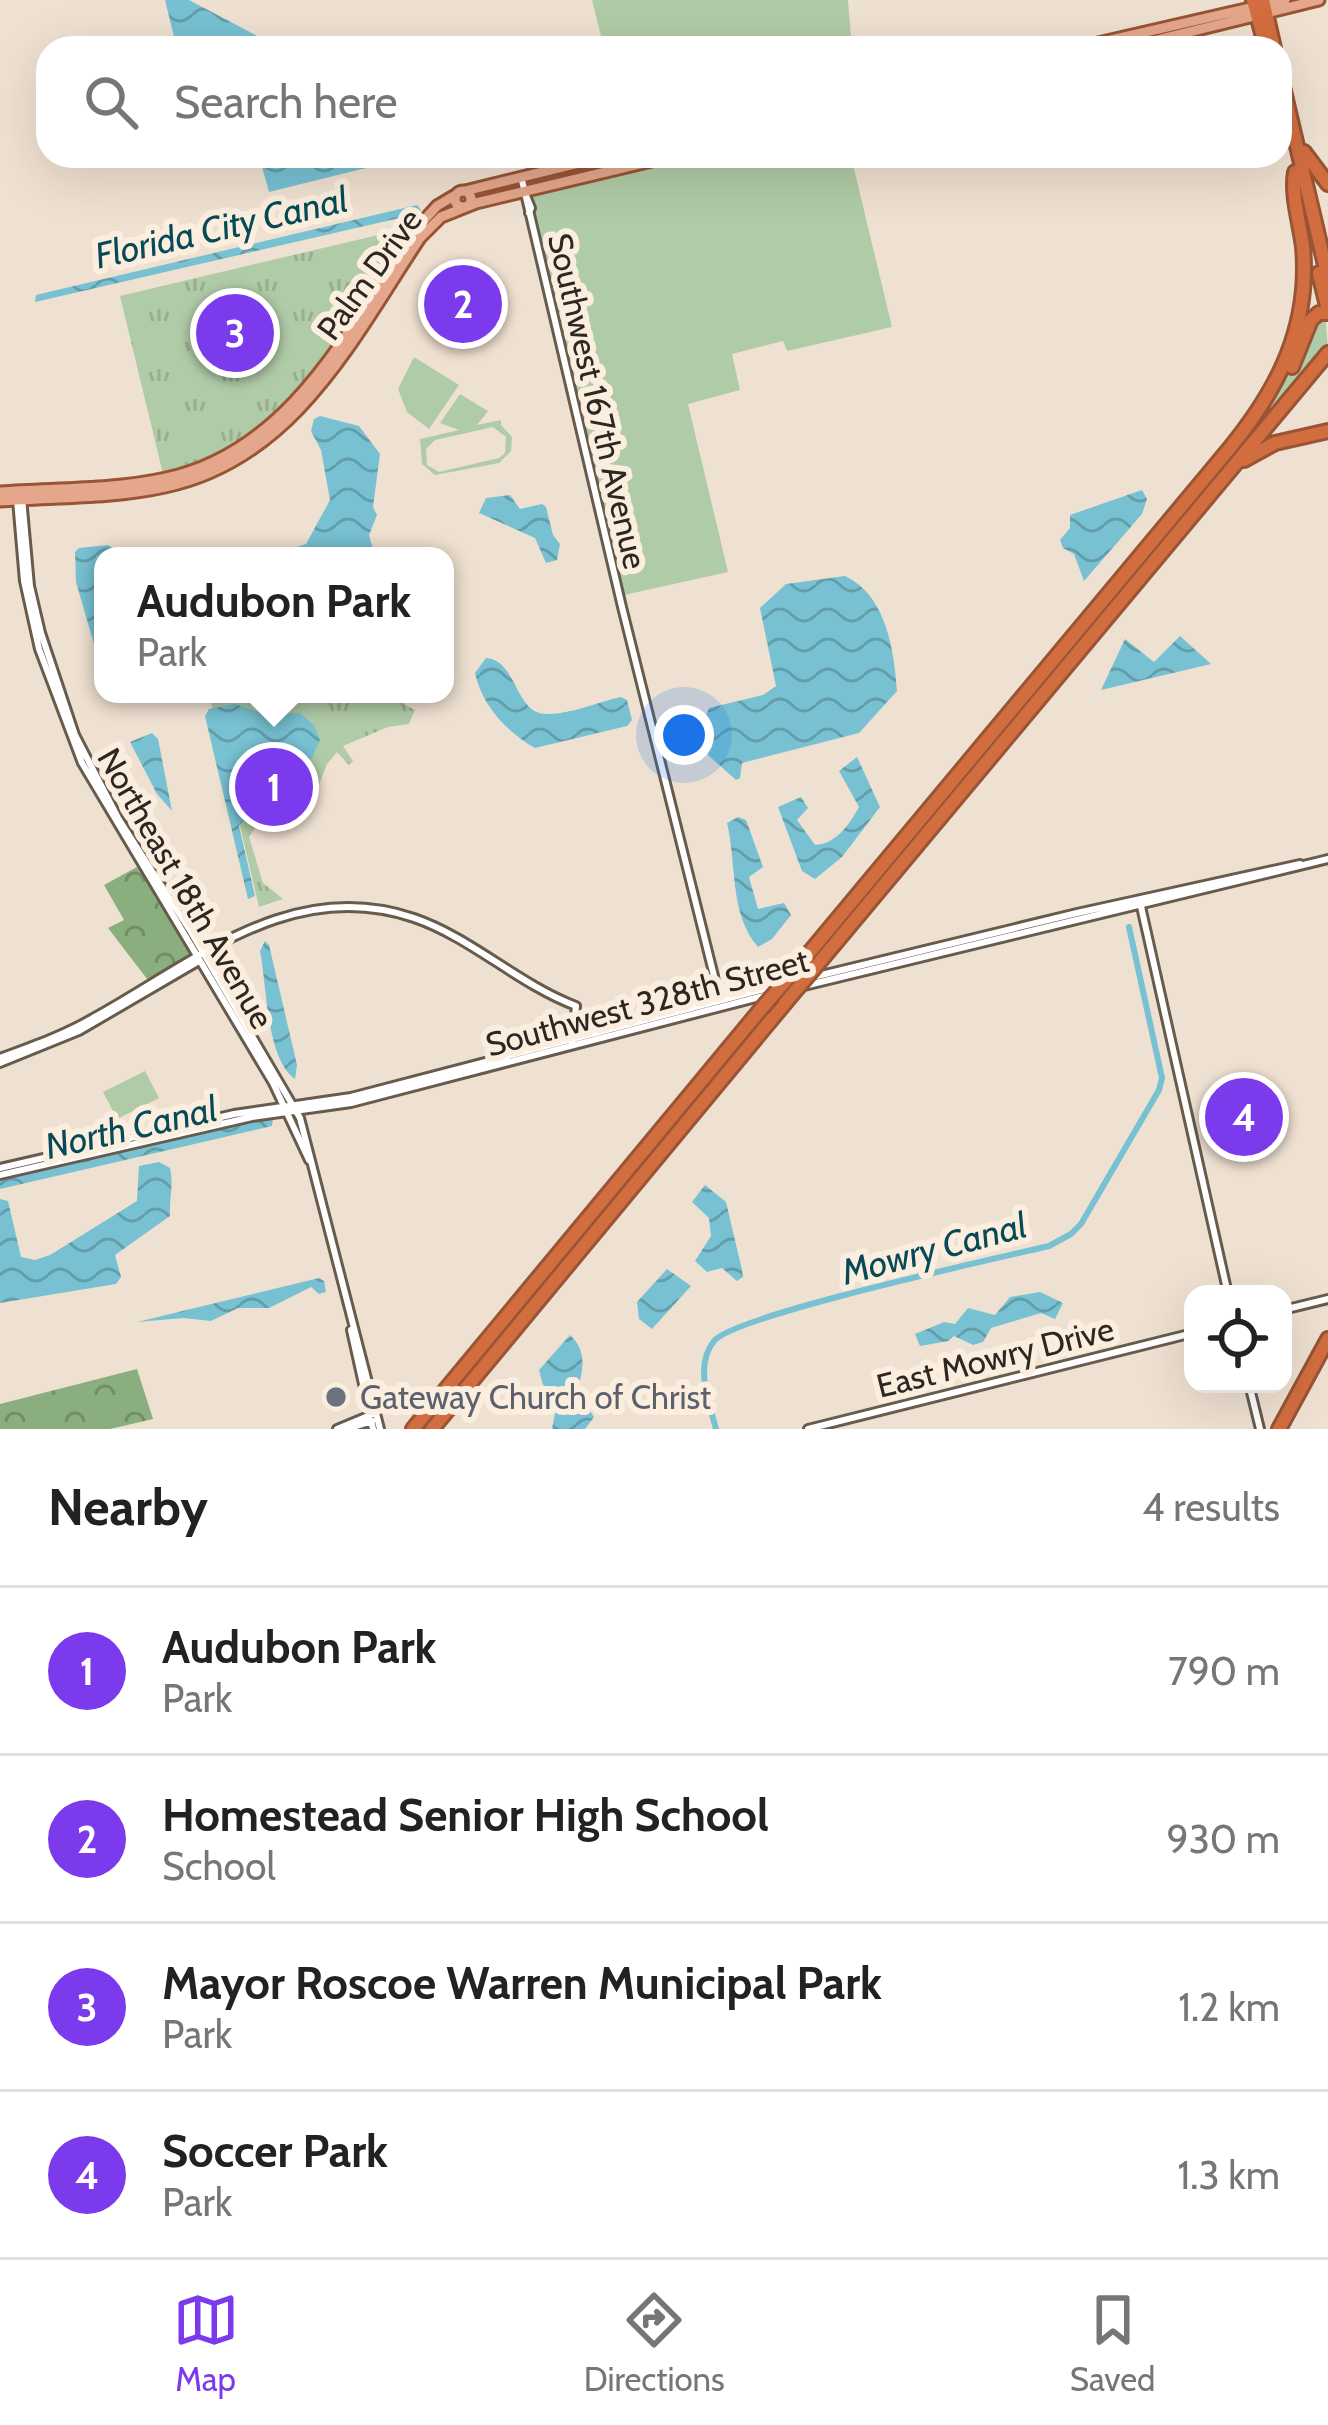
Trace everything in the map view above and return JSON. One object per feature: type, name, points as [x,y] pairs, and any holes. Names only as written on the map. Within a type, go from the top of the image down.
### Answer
[{"type":"highway","points":[[1260,6],[1267,36]]},
{"type":"highway","points":[[1292,116],[1306,156],[1328,184]]},
{"type":"highway","points":[[1292,127],[1328,278]]},
{"type":"highway","points":[[413,1429],[1278,392],[1312,318],[1328,312],[1292,159]]},
{"type":"highway","points":[[1238,437],[1275,385],[1298,326],[1304,268],[1295,172]]},
{"type":"highway","points":[[432,1429],[1327,355]]},
{"type":"highway","points":[[1225,476],[1270,445],[1328,431]]},
{"type":"highway","points":[[1283,1429],[1328,1339]]},
{"type":"highway","points":[[1283,1429],[1328,1354]]},
{"type":"main road","points":[[1157,36],[1285,0]]},
{"type":"main road","points":[[1260,6],[1319,0]]},
{"type":"main road","points":[[466,206],[457,203],[461,193],[555,168]]},
{"type":"main road","name":"Palm Drive","points":[[430,220],[466,206],[622,168]]},
{"type":"main road","name":"Palm Drive","points":[[0,497],[158,489],[218,470],[246,455],[301,411],[430,220],[461,193]]},
{"type":"street","name":"Southwest 167th Avenue","points":[[520,176],[721,1004]]},
{"type":"street","name":"Northeast 18th Avenue","points":[[19,495],[40,633],[75,735],[110,805],[200,957]]},
{"type":"street","name":"Northeast 18th Avenue","points":[[19,495],[25,590],[62,716],[107,811],[291,1109]]},
{"type":"street","name":"Southwest 328th Street","points":[[0,1172],[351,1097],[1328,860]]},
{"type":"street","points":[[1140,902],[1226,1285]]},
{"type":"street","points":[[0,1060],[79,1026],[249,927],[284,914],[330,907],[378,909],[436,928],[575,1006],[572,1044]]},
{"type":"street","name":"Northeast 18th Avenue","points":[[236,1015],[259,1046],[298,1124],[375,1421]]},
{"type":"street","points":[[257,1056],[259,1046]]},
{"type":"street","points":[[1292,1308],[1328,1299]]},
{"type":"street","name":"East Mowry Drive","points":[[808,1429],[1184,1335]]},
{"type":"street","points":[[1251,1393],[1260,1429]]},
{"type":"street","points":[[337,1429],[375,1421]]},
{"type":"street","points":[[347,1429],[375,1421]]},
{"type":"green space","points":[[592,0],[848,0],[851,36],[601,36]]},
{"type":"green space","points":[[647,168],[854,168],[892,327],[787,351],[783,341],[732,354],[740,390],[688,404],[728,572],[624,595],[531,195]]},
{"type":"green space","points":[[412,227],[284,404],[252,432],[213,455],[163,474],[120,296]]},
{"type":"green space","points":[[1325,314],[1328,348],[1111,606],[1106,603],[1249,433],[1295,359],[1313,319]]},
{"type":"green space","points":[[414,357],[459,385],[429,429],[407,412],[398,389]]},
{"type":"green space","points":[[460,394],[488,411],[477,425],[501,420],[512,437],[511,451],[499,463],[435,475],[422,464],[420,439],[459,430],[440,423]],"holes":[[[493,427],[506,437],[505,453],[499,458],[439,472],[427,465],[426,449],[435,440]]]},
{"type":"green space","points":[[211,703],[402,703],[415,710],[409,724],[388,727],[343,746],[353,761],[349,765],[337,752],[327,764],[309,810],[264,815],[249,837],[263,883],[283,899],[259,907]]},
{"type":"green space","points":[[137,867],[194,954],[151,984],[108,928],[124,920],[104,885]]},
{"type":"green space","points":[[145,1071],[159,1098],[117,1119],[103,1092]]},
{"type":"green space","points":[[137,1369],[153,1419],[110,1429],[0,1429],[0,1404]]},
{"type":"water","points":[[165,0],[189,0],[257,36],[174,36]]},
{"type":"water","points":[[262,168],[366,168],[269,192]]},
{"type":"water","name":"Florida City Canal","points":[[417,205],[421,210],[417,214],[35,302],[36,295]]},
{"type":"water","points":[[320,416],[359,426],[380,454],[373,507],[377,515],[369,535],[372,547],[297,547],[306,544],[330,500],[321,450],[311,431],[314,419]]},
{"type":"water","points":[[1142,490],[1147,499],[1142,514],[1084,581],[1074,554],[1060,540],[1070,528],[1070,515]]},
{"type":"water","points":[[510,495],[520,509],[546,507],[560,544],[557,560],[546,563],[535,538],[479,513],[486,498]]},
{"type":"water","points":[[108,545],[111,547],[94,547],[94,644],[76,582],[75,552],[79,548]]},
{"type":"water","points":[[845,576],[879,610],[890,641],[897,691],[859,733],[742,763],[736,780],[709,756],[697,736],[709,708],[763,695],[776,686],[760,608],[786,584]]},
{"type":"water","points":[[1180,636],[1211,664],[1101,690],[1125,639],[1154,662]]},
{"type":"water","points":[[486,658],[504,667],[535,711],[564,712],[621,697],[627,700],[632,720],[627,726],[535,748],[506,726],[483,696],[475,673]]},
{"type":"water","points":[[235,704],[264,714],[300,713],[314,725],[320,740],[296,792],[262,799],[239,826],[255,896],[248,899],[205,716],[209,709]]},
{"type":"water","points":[[152,733],[158,739],[172,811],[157,794],[130,742]]},
{"type":"water","points":[[857,757],[880,807],[842,857],[815,879],[802,871],[778,807],[801,797],[808,808],[797,820],[815,845],[836,837],[859,807],[839,771]]},
{"type":"water","points":[[738,817],[746,820],[763,867],[749,877],[758,909],[784,903],[791,915],[772,939],[758,947],[742,919],[735,888],[727,823]]},
{"type":"water","points":[[265,941],[297,1065],[295,1079],[285,1069],[273,1039],[260,951]]},
{"type":"water","name":"North Canal","points":[[273,1119],[272,1126],[0,1189],[0,1180]]},
{"type":"water","points":[[159,1162],[170,1168],[170,1216],[115,1255],[121,1277],[116,1284],[0,1303],[0,1199],[8,1201],[21,1257],[35,1260],[137,1201],[139,1166]]},
{"type":"water","points":[[705,1185],[726,1202],[743,1277],[737,1281],[722,1268],[707,1272],[695,1261],[711,1236],[709,1218],[692,1202]]},
{"type":"water","points":[[667,1269],[691,1286],[652,1329],[639,1319],[637,1302]]},
{"type":"water","points":[[319,1278],[326,1292],[319,1294],[311,1287],[269,1308],[238,1308],[211,1321],[137,1322]]},
{"type":"water","points":[[1040,1292],[1063,1303],[1055,1319],[1041,1313],[991,1328],[983,1342],[973,1345],[954,1336],[920,1346],[915,1334],[944,1322],[955,1324],[968,1308],[995,1315],[1010,1297]]},
{"type":"water","points":[[570,1335],[582,1355],[577,1391],[594,1417],[585,1429],[552,1429],[559,1393],[543,1385],[539,1370]]},
{"type":"waterway","name":"Florida City Canal","points":[[533,181],[589,168]]},
{"type":"waterway","name":"Mowry Canal","points":[[716,1429],[705,1384],[705,1361],[714,1341],[732,1330],[816,1303],[1049,1246],[1081,1224],[1162,1078],[1129,927]]},
{"type":"place","name":"Homestead Senior High School","points":[[463,304]]},
{"type":"place","name":"Mayor Roscoe Warren Municipal Park","points":[[235,333]]},
{"type":"place","name":"Audubon Park","points":[[274,787]]},
{"type":"place","name":"Soccer Park","points":[[1244,1117]]},
{"type":"place","name":"Gateway Church of Christ","points":[[336,1397]]}]
